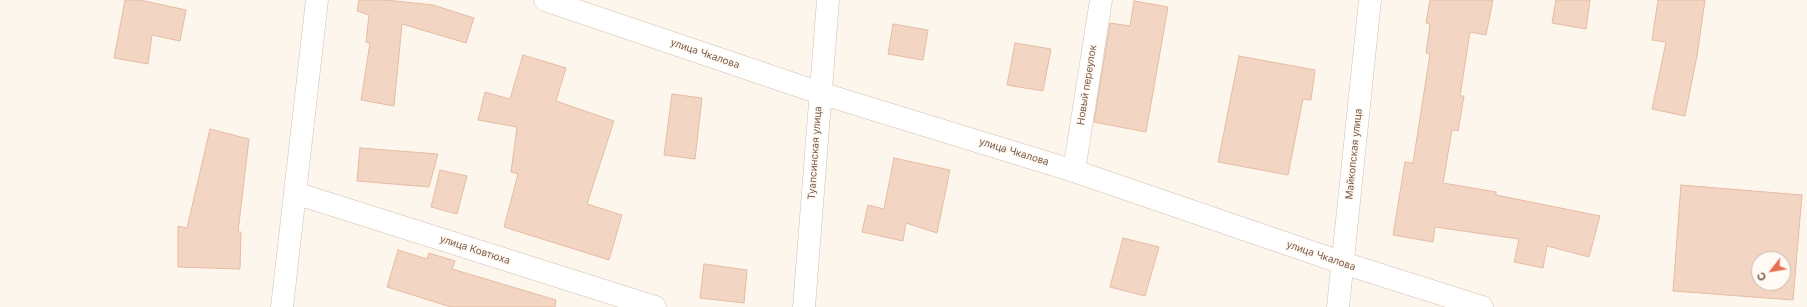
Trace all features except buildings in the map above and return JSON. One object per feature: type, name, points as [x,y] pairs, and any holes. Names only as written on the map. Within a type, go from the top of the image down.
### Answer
[{"type":"street","points":[[282,307],[317,0]]},
{"type":"street","name":"улица Чкалова","points":[[545,0],[820,93],[1074,171],[1343,264],[1482,307]]},
{"type":"street","name":"Туапсинская улица","points":[[804,307],[828,0]]},
{"type":"street","name":"Новый переулок","points":[[1074,171],[1101,0]]},
{"type":"street","name":"Майкопская улица","points":[[1338,307],[1370,0]]},
{"type":"street","name":"улица Ковтюха","points":[[295,193],[655,307]]}]
